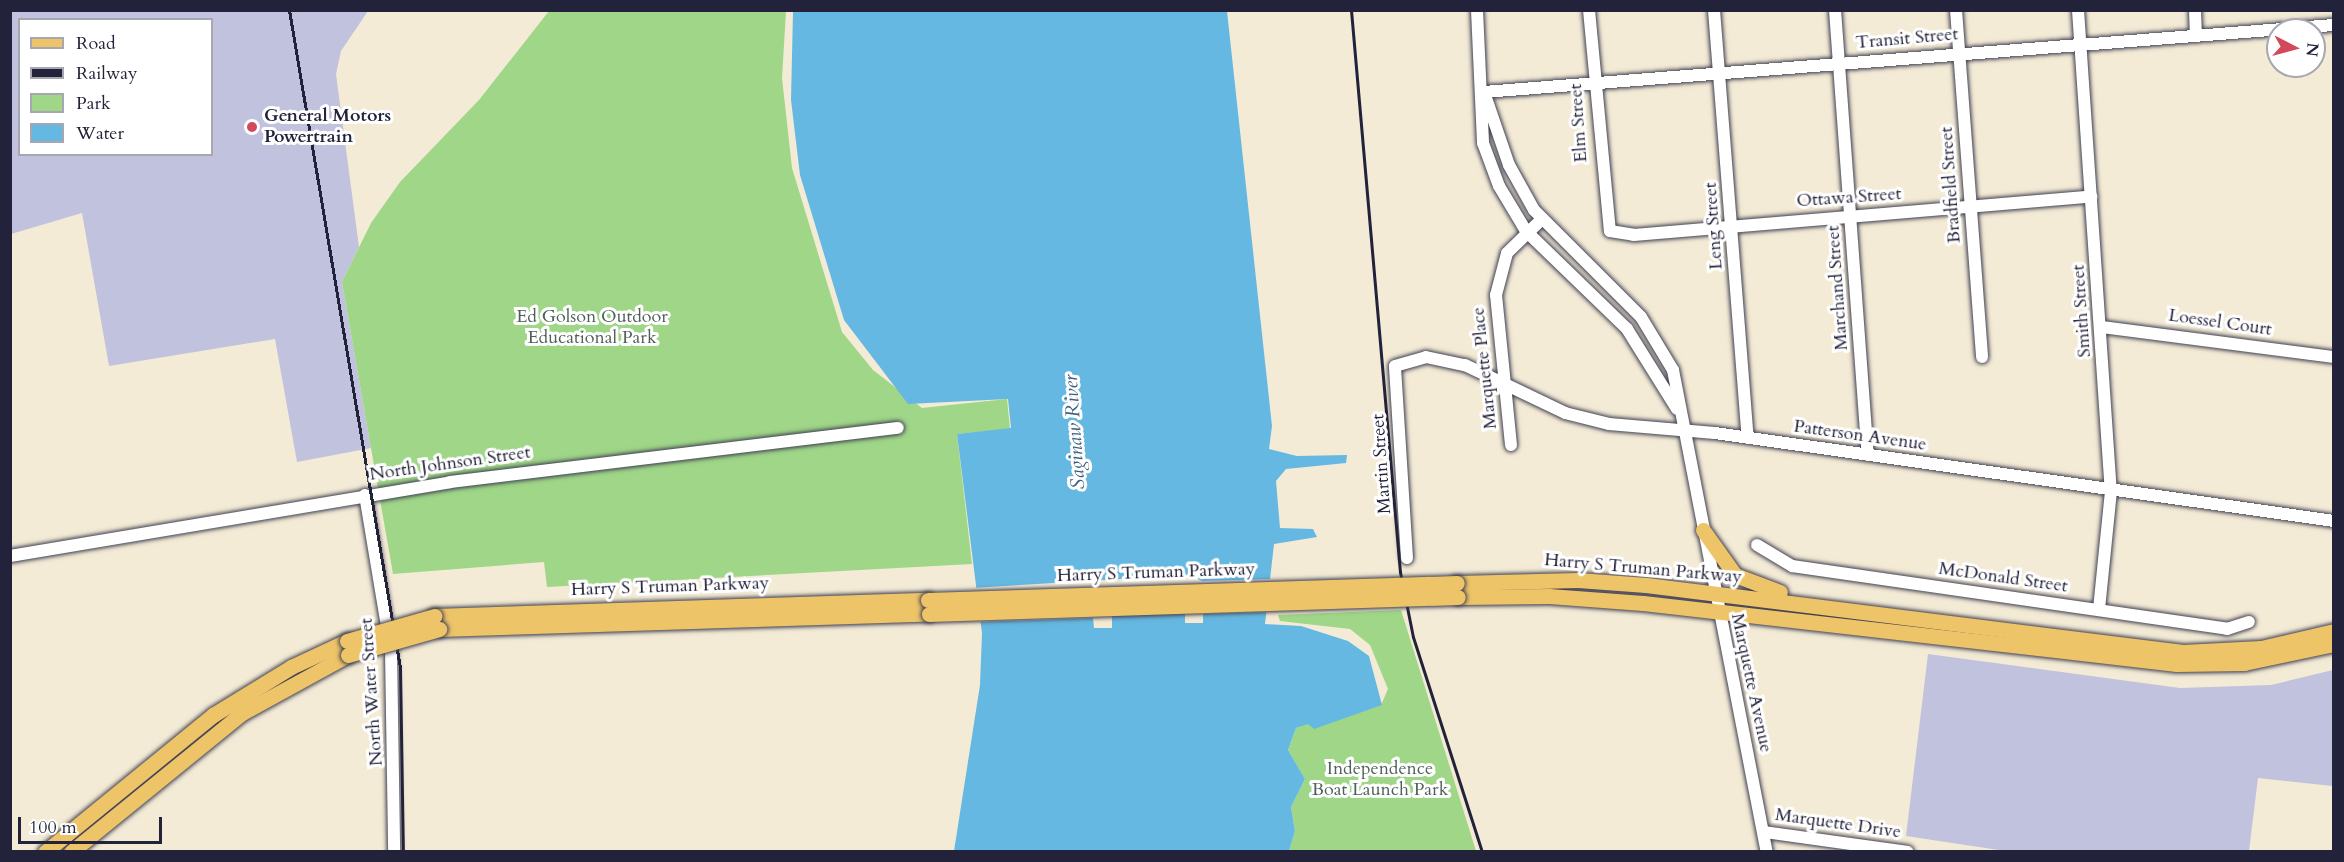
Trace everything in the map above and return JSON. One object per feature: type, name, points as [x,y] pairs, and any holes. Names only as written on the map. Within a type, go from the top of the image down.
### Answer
[{"type":"main road","points":[[1703,530],[1743,580],[1817,605]]},
{"type":"main road","name":"Harry S Truman Parkway","points":[[45,852],[213,715],[284,671],[347,648],[436,622],[1457,590],[1578,580],[1817,605],[2183,652],[2261,648],[2334,631]]},
{"type":"main road","name":"Harry S Truman Parkway","points":[[1457,590],[1718,612],[2177,664],[2244,663],[2334,644]]},
{"type":"main road","name":"Harry S Truman Parkway","points":[[71,852],[242,713],[347,648]]},
{"type":"street","name":"Marquette Avenue","points":[[1477,10],[1484,92],[1483,143],[1499,186],[1526,231],[1627,329],[1681,416]]},
{"type":"street","name":"Elm Street","points":[[1589,10],[1610,231]]},
{"type":"street","name":"Leng Street","points":[[1714,10],[1748,438]]},
{"type":"street","name":"Marchand Street","points":[[1835,10],[1868,455]]},
{"type":"street","name":"Bradfield Street","points":[[1956,10],[1982,357]]},
{"type":"street","name":"Smith Street","points":[[2078,10],[2102,327],[2111,491],[2099,609]]},
{"type":"street","points":[[2195,10],[2196,35]]},
{"type":"street","name":"Transit Street","points":[[1484,92],[1720,71],[2334,25]]},
{"type":"street","name":"Marquette Avenue","points":[[1484,92],[1509,165],[1542,219],[1651,330],[1673,370],[1714,593],[1767,852]]},
{"type":"street","name":"Ottawa Street","points":[[1610,231],[1634,235],[1731,225],[2091,197]]},
{"type":"street","points":[[1526,231],[1542,219]]},
{"type":"street","name":"Marquette Place","points":[[1511,444],[1508,389],[1496,295],[1507,253],[1526,231]]},
{"type":"street","name":"Loessel Court","points":[[2102,327],[2334,357]]},
{"type":"street","name":"Patterson Avenue","points":[[1395,366],[1406,359],[1445,360],[1508,389],[1609,424],[1748,438],[2334,521]]},
{"type":"street","name":"Martin Street","points":[[1395,366],[1407,558]]},
{"type":"street","name":"North Johnson Street","points":[[10,556],[365,495],[898,429]]},
{"type":"street","name":"North Water Street","points":[[365,495],[391,650],[394,852]]},
{"type":"street","name":"McDonald Street","points":[[1757,545],[1792,566],[2228,628],[2249,622]]},
{"type":"street","name":"Marquette Drive","points":[[1764,832],[1908,852]]},
{"type":"shaded area","name":"General Motors Powertrain","points":[[11,11],[368,11],[341,51],[336,74],[359,247],[342,282],[371,448],[297,462],[275,339],[109,366],[82,213],[11,234]]},
{"type":"shaded area","points":[[1928,654],[2180,688],[2271,685],[2333,670],[2332,786],[2258,778],[2249,851],[2012,852],[1906,836]]},
{"type":"green space","name":"Ed Golson Outdoor Educational Park","points":[[549,11],[786,11],[782,78],[792,168],[842,332],[873,370],[922,408],[1007,399],[1010,429],[957,434],[972,564],[547,587],[544,562],[393,574],[342,282],[371,223],[400,182],[479,100]]},
{"type":"green space","name":"Independence Boat Launch Park","points":[[1401,610],[1476,851],[1289,851],[1295,831],[1291,807],[1305,779],[1288,750],[1296,728],[1308,723],[1315,728],[1381,705],[1388,689],[1370,645],[1350,629],[1280,621],[1278,615]]},
{"type":"water","name":"Saginaw River","points":[[793,11],[1227,11],[1272,426],[1269,449],[1297,456],[1347,455],[1346,463],[1286,469],[1276,481],[1280,528],[1313,529],[1317,537],[1274,544],[1265,624],[1301,626],[1348,641],[1369,656],[1382,705],[1314,729],[1308,724],[1296,728],[1288,750],[1305,779],[1291,807],[1295,831],[1289,851],[954,851],[980,685],[982,633],[957,434],[1011,428],[1008,399],[908,404],[844,320],[800,175],[791,100]]},
{"type":"pier","points":[[1188,575],[1202,581],[1273,579],[1270,612],[1203,614],[1203,623],[1185,623],[1185,613],[1112,615],[1112,628],[1094,628],[1093,618],[977,622],[972,588]]},
{"type":"railway","points":[[289,10],[400,668],[403,852]]},
{"type":"railway","points":[[1351,10],[1400,572],[1413,637],[1482,852]]},
{"type":"place","name":"General Motors Powertrain","points":[[252,127]]}]
